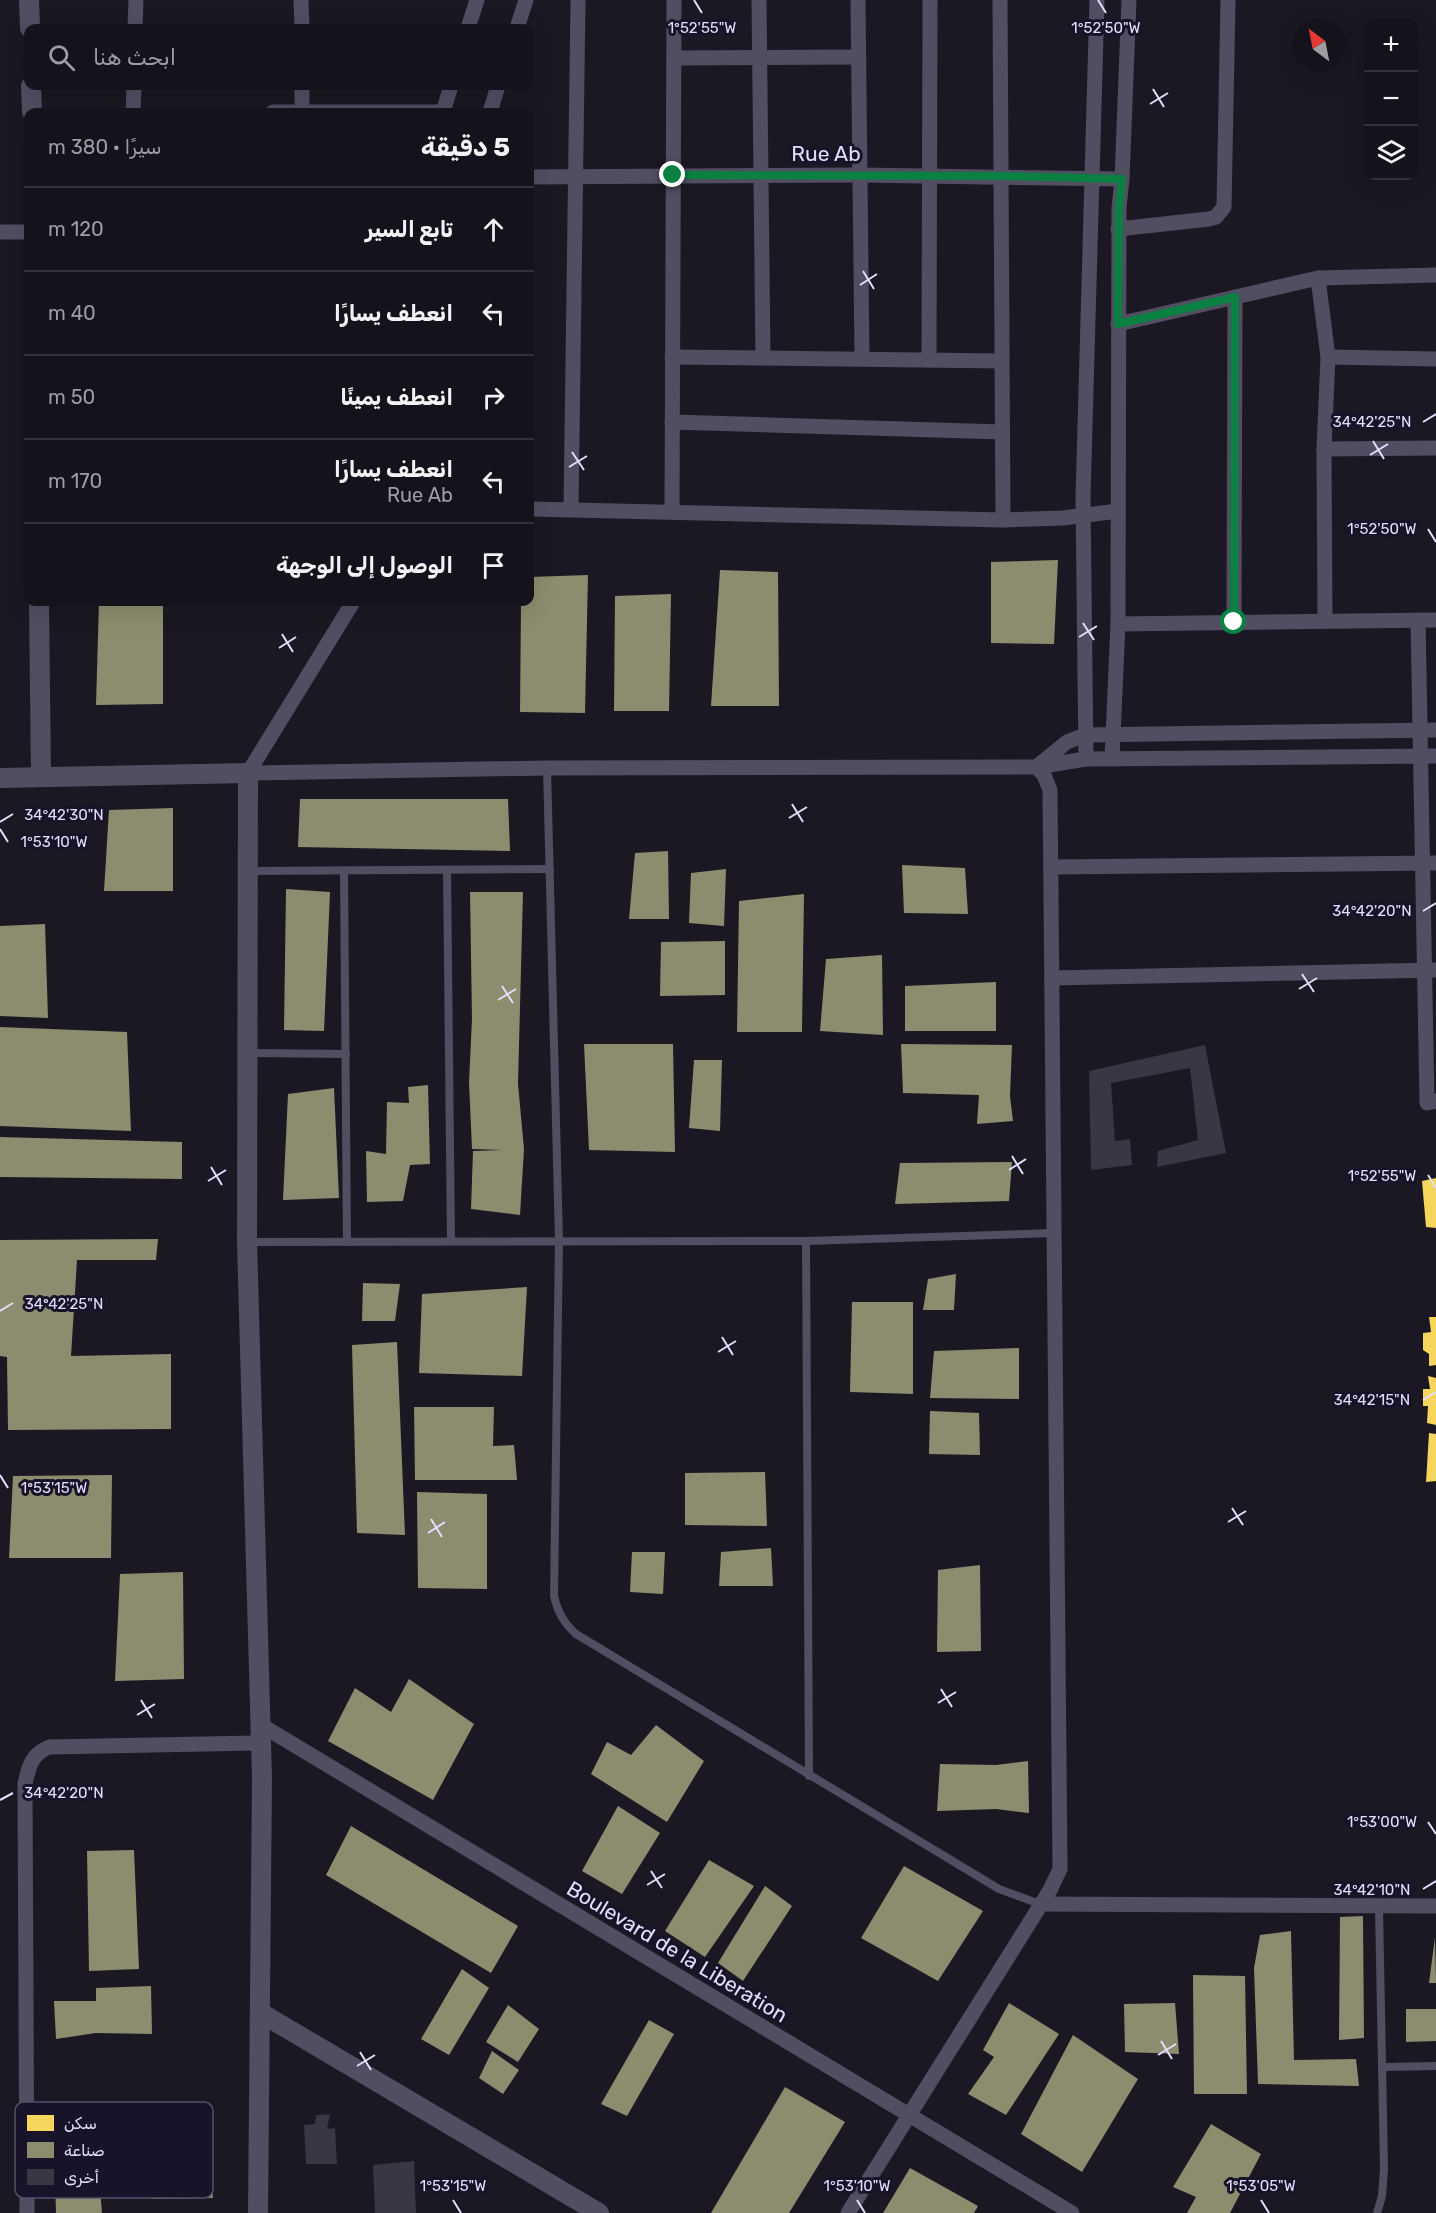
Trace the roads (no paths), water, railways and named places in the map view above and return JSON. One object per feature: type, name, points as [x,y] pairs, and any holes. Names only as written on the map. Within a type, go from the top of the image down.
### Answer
[{"type":"street","points":[[29,0],[30,24]]},
{"type":"street","points":[[135,24],[136,0]]},
{"type":"street","points":[[301,0],[302,24]]},
{"type":"street","points":[[469,24],[477,0]]},
{"type":"street","points":[[518,24],[526,0]]},
{"type":"street","points":[[571,510],[578,0]]},
{"type":"street","points":[[672,511],[674,0]]},
{"type":"street","points":[[759,0],[759,175],[763,358]]},
{"type":"street","points":[[858,0],[862,359]]},
{"type":"street","points":[[929,360],[930,0]]},
{"type":"street","points":[[1000,0],[1002,520]]},
{"type":"street","points":[[1086,759],[1084,515],[1090,177],[1097,0]]},
{"type":"street","points":[[1112,759],[1118,624],[1118,229],[1129,0]]},
{"type":"street","points":[[1118,229],[1209,219],[1216,217],[1224,207],[1228,0]]},
{"type":"street","points":[[674,58],[859,57]]},
{"type":"street","points":[[31,90],[32,108]]},
{"type":"street","points":[[134,90],[134,108]]},
{"type":"street","points":[[302,90],[302,108]]},
{"type":"street","points":[[444,108],[450,90]]},
{"type":"street","points":[[491,108],[497,90]]},
{"type":"street","name":"Rue Ab","points":[[534,177],[928,175],[1122,179]]},
{"type":"street","points":[[0,232],[24,232]]},
{"type":"street","points":[[1118,324],[1318,278],[1436,274]]},
{"type":"street","points":[[1318,278],[1328,357],[1324,449],[1325,621]]},
{"type":"street","points":[[1234,622],[1235,297]]},
{"type":"street","points":[[672,357],[1002,361]]},
{"type":"street","points":[[1328,357],[1436,359]]},
{"type":"street","points":[[672,422],[1002,432]]},
{"type":"street","points":[[1324,449],[1436,448]]},
{"type":"street","points":[[534,509],[1002,520],[1118,511]]},
{"type":"street","points":[[39,606],[41,777]]},
{"type":"street","points":[[258,2213],[261,1734],[248,1242],[248,773],[351,606]]},
{"type":"street","points":[[1418,620],[1429,730],[1430,970],[1427,1103],[1436,1101]]},
{"type":"street","points":[[1118,624],[1436,620]]},
{"type":"street","points":[[1036,768],[1067,742],[1085,735],[1429,730]]},
{"type":"street","points":[[0,778],[547,768],[1036,768],[1086,759],[1429,756]]},
{"type":"street","points":[[848,2213],[1060,1869],[1050,790],[1044,775],[1036,768]]},
{"type":"street","points":[[1051,867],[1430,863]]},
{"type":"street","points":[[1052,978],[1430,970]]},
{"type":"street","points":[[26,2102],[25,1784],[29,1762],[37,1752],[49,1747],[261,1734]]},
{"type":"street","name":"Boulevard de la Liberation","points":[[261,1734],[1072,2213]]},
{"type":"street","points":[[1040,1904],[1436,1906]]},
{"type":"street","points":[[261,2013],[599,2213]]},
{"type":"street","points":[[27,2198],[27,2213]]},
{"type":"lane","points":[[547,768],[559,1240],[554,1596],[559,1614],[576,1634],[809,1776],[999,1889],[1040,1904]]},
{"type":"lane","points":[[248,871],[550,869]]},
{"type":"lane","points":[[344,870],[347,1242]]},
{"type":"lane","points":[[447,870],[451,1241]]},
{"type":"lane","points":[[248,1053],[345,1054]]},
{"type":"lane","points":[[248,1242],[806,1241],[1054,1233]]},
{"type":"lane","points":[[806,1241],[809,1776]]},
{"type":"lane","points":[[1377,2213],[1382,2196],[1384,2169],[1379,1907]]},
{"type":"lane","points":[[1383,2067],[1436,2066]]}]
